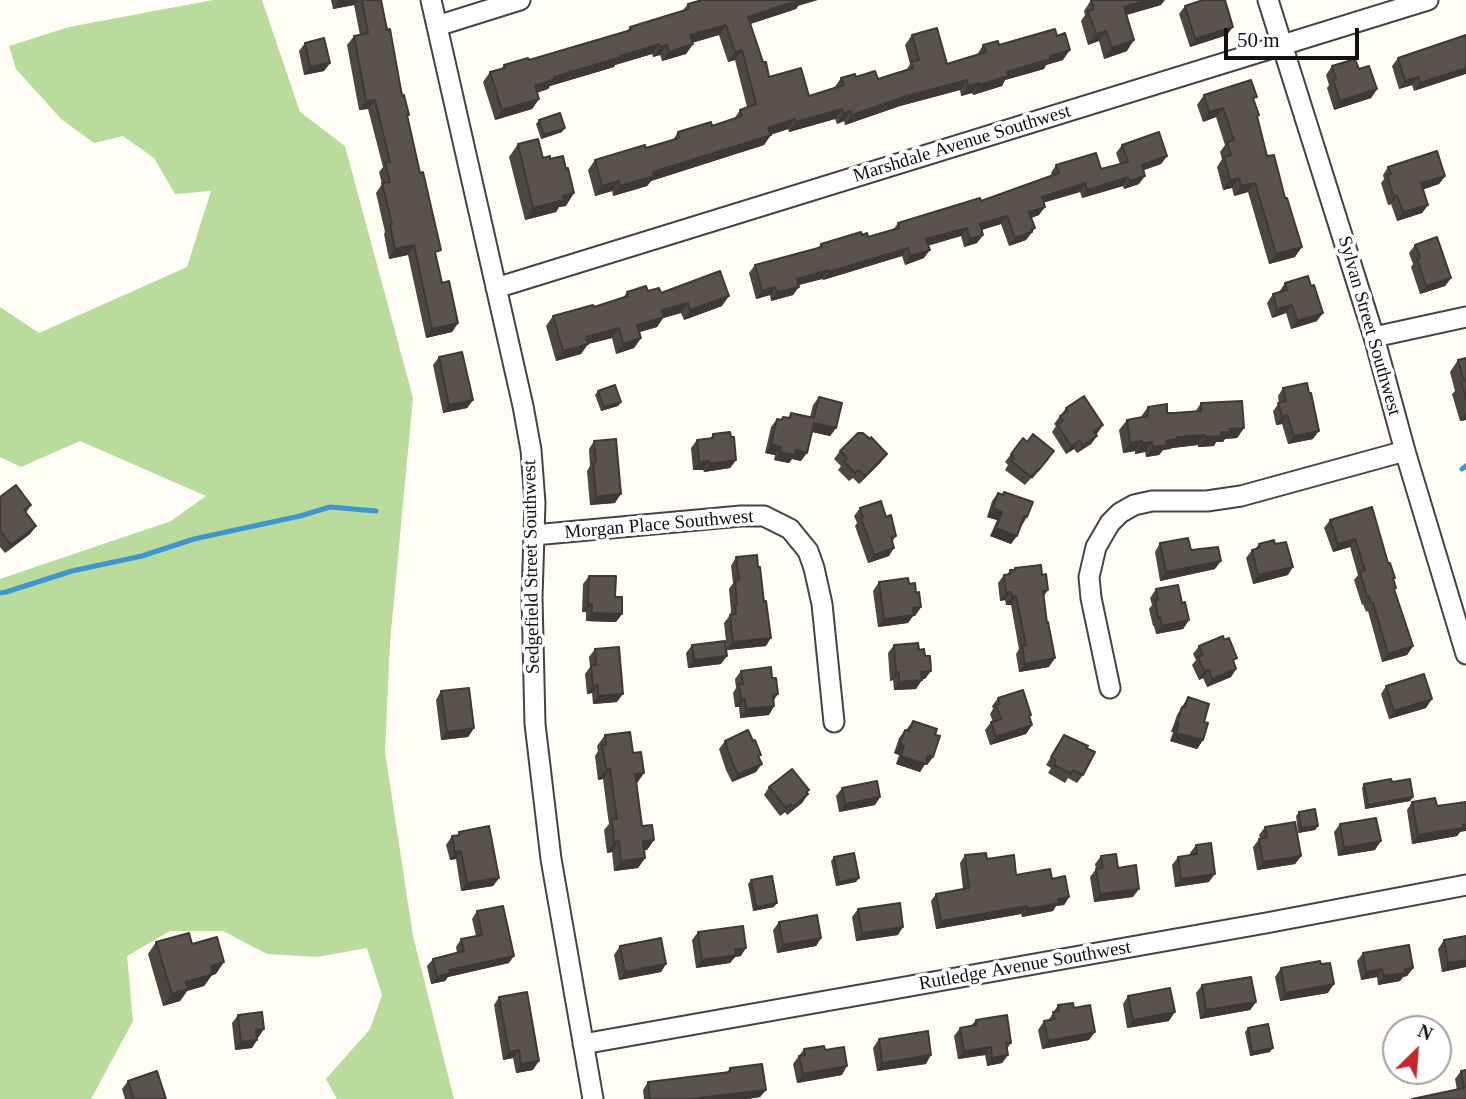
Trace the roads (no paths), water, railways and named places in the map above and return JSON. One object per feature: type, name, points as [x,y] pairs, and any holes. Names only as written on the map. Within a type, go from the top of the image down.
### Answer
[{"type":"street","name":"Sedgefield Street Southwest","points":[[431,0],[531,450],[535,503],[532,598],[534,724],[551,859],[593,1099]]},
{"type":"street","points":[[437,26],[520,0]]},
{"type":"street","name":"Sylvan Street Southwest","points":[[1268,0],[1374,337],[1466,654]]},
{"type":"street","name":"Marshdale Avenue Southwest","points":[[496,288],[1428,0]]},
{"type":"street","points":[[1374,337],[1466,317]]},
{"type":"street","points":[[1110,688],[1089,577],[1096,547],[1110,523],[1120,513],[1134,505],[1152,501],[1208,501],[1241,496],[1405,451]]},
{"type":"street","name":"Morgan Place Southwest","points":[[534,536],[741,516],[764,516],[790,529],[808,551],[814,568],[822,604],[834,722]]},
{"type":"street","name":"Rutledge Avenue Southwest","points":[[583,1044],[1254,925],[1466,884]]},
{"type":"waterway","points":[[1462,469],[1466,466]]},
{"type":"waterway","points":[[0,593],[72,571],[142,556],[194,539],[330,507],[376,511]]}]
